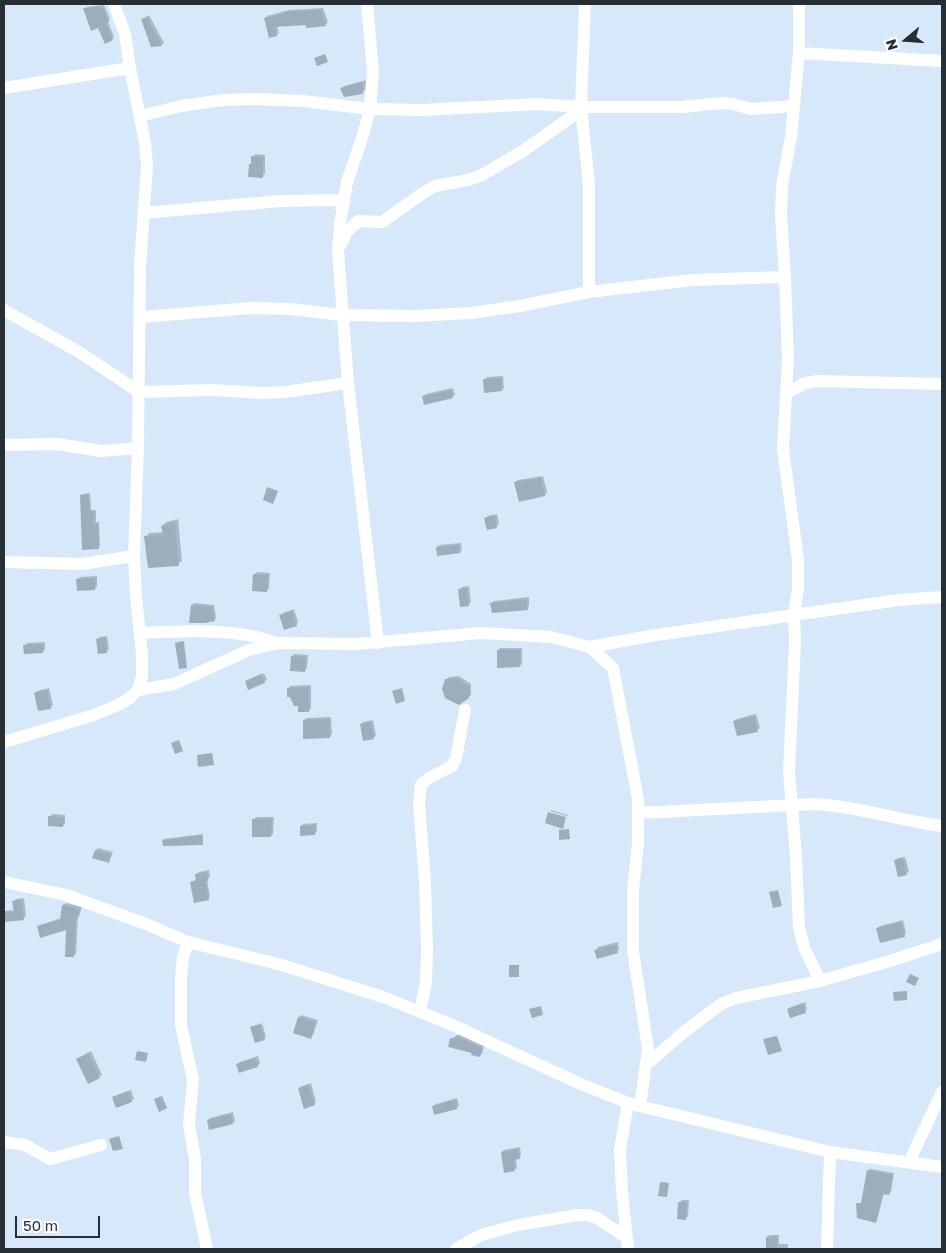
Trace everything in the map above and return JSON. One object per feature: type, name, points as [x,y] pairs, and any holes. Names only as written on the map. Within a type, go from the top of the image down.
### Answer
[{"type":"street","points":[[4,742],[105,711],[130,698],[138,690],[142,676],[134,556],[138,448],[140,267],[147,166],[125,34],[114,4]]},
{"type":"street","points":[[367,4],[373,72],[370,109],[347,182],[338,251],[348,384],[378,643]]},
{"type":"street","points":[[585,4],[581,108],[589,185],[589,292]]},
{"type":"street","points":[[799,4],[799,53],[794,106],[782,186],[781,215],[788,360],[783,449],[798,560],[798,590],[794,615],[795,642],[789,772],[799,928],[804,947],[820,981]]},
{"type":"street","points":[[799,53],[942,61]]},
{"type":"street","points":[[4,88],[130,68]]},
{"type":"street","points":[[140,116],[181,106],[224,100],[256,99],[303,101],[370,109],[423,110],[537,104],[581,108],[682,107],[722,103],[751,109],[794,106]]},
{"type":"street","points":[[338,251],[347,232],[358,222],[382,222],[435,186],[468,180],[482,175],[523,152],[581,108]]},
{"type":"street","points":[[143,212],[281,201],[344,200]]},
{"type":"street","points":[[140,317],[251,308],[291,309],[342,315],[416,316],[471,313],[520,306],[589,292],[692,280],[785,277]]},
{"type":"street","points":[[4,310],[79,352],[139,392],[213,390],[261,393],[348,384]]},
{"type":"street","points":[[787,393],[805,383],[818,380],[942,384]]},
{"type":"street","points":[[4,445],[57,444],[101,451],[138,448]]},
{"type":"street","points":[[4,562],[82,564],[134,556]]},
{"type":"street","points":[[138,690],[174,684],[249,650],[278,643],[333,645],[378,643],[481,633],[551,638],[590,647],[650,636],[899,600],[942,597]]},
{"type":"street","points":[[140,632],[224,633],[264,638],[278,643]]},
{"type":"street","points":[[590,647],[613,668],[636,784],[639,813],[633,890],[633,951],[647,1037],[647,1064],[620,1150],[627,1244]]},
{"type":"street","points":[[420,1012],[426,982],[427,949],[425,882],[419,804],[421,785],[429,778],[452,766],[458,751],[465,710]]},
{"type":"street","points":[[639,813],[815,804],[836,805],[942,826]]},
{"type":"street","points":[[4,882],[66,895],[102,907],[188,942],[282,965],[386,998],[583,1085],[634,1105],[830,1152],[942,1167]]},
{"type":"street","points":[[188,942],[183,957],[181,977],[181,1025],[193,1080],[189,1124],[195,1160],[195,1193],[207,1249]]},
{"type":"street","points":[[647,1064],[684,1032],[721,1004],[736,998],[820,981],[942,944]]},
{"type":"street","points":[[909,1162],[942,1092]]},
{"type":"street","points":[[4,1142],[25,1145],[50,1159],[101,1145]]},
{"type":"street","points":[[827,1249],[830,1152]]},
{"type":"street","points":[[456,1249],[481,1236],[499,1230],[578,1215],[588,1215],[597,1218],[627,1244]]},
{"type":"building","points":[[102,6],[109,22],[106,24],[113,40],[105,44],[98,28],[91,31],[83,8]]},
{"type":"building","points":[[321,10],[326,26],[306,28],[306,25],[275,27],[277,36],[269,38],[264,18],[285,12]]},
{"type":"building","points":[[147,17],[162,46],[151,47],[141,19]]},
{"type":"building","points":[[325,54],[328,62],[317,66],[314,58]]},
{"type":"building","points":[[363,82],[363,94],[344,97],[340,88]]},
{"type":"building","points":[[251,156],[263,157],[263,178],[248,177]]},
{"type":"building","points":[[501,378],[502,391],[484,393],[483,379]]},
{"type":"building","points":[[451,390],[453,398],[424,405],[422,396]]},
{"type":"building","points":[[541,478],[545,496],[519,502],[514,482]]},
{"type":"building","points":[[267,487],[278,491],[273,504],[263,500]]},
{"type":"building","points":[[88,494],[90,511],[94,511],[94,524],[98,524],[99,549],[82,550],[80,495]]},
{"type":"building","points":[[494,515],[497,528],[487,530],[484,518]]},
{"type":"building","points":[[175,522],[179,566],[148,568],[144,536],[163,535],[161,526]]},
{"type":"building","points":[[459,545],[460,553],[437,556],[436,547]]},
{"type":"building","points":[[253,574],[268,575],[267,592],[252,591]]},
{"type":"building","points":[[95,578],[95,590],[77,591],[76,579]]},
{"type":"building","points":[[467,588],[469,606],[460,607],[458,589]]},
{"type":"building","points":[[526,599],[528,610],[492,613],[490,603]]},
{"type":"building","points":[[191,605],[212,607],[215,621],[189,623]]},
{"type":"building","points":[[292,611],[297,626],[284,630],[279,615]]},
{"type":"building","points":[[105,637],[107,653],[98,654],[96,639]]},
{"type":"building","points":[[183,641],[187,668],[179,669],[175,643]]},
{"type":"building","points":[[43,644],[43,653],[24,654],[23,645]]},
{"type":"building","points":[[497,650],[520,650],[520,667],[497,668]]},
{"type":"building","points":[[291,656],[306,657],[305,672],[290,671]]},
{"type":"building","points":[[261,674],[265,683],[248,690],[245,681]]},
{"type":"building","points":[[456,678],[469,686],[469,698],[459,705],[445,698],[442,689],[445,679]]},
{"type":"building","points":[[309,687],[309,712],[298,712],[298,706],[294,706],[290,697],[287,697],[287,688]]},
{"type":"building","points":[[402,688],[405,701],[396,704],[392,691]]},
{"type":"building","points":[[47,690],[51,709],[38,711],[34,693]]},
{"type":"building","points":[[754,716],[758,732],[737,736],[733,721]]},
{"type":"building","points":[[329,719],[330,738],[303,739],[303,720]]},
{"type":"building","points":[[371,722],[374,739],[363,741],[360,724]]},
{"type":"building","points":[[179,740],[183,751],[175,754],[171,743]]},
{"type":"building","points":[[212,753],[214,765],[198,767],[197,755]]},
{"type":"building","points":[[548,812],[566,817],[563,829],[545,823]]},
{"type":"building","points":[[48,816],[64,817],[63,827],[48,826]]},
{"type":"building","points":[[252,819],[272,819],[271,837],[252,837]]},
{"type":"building","points":[[315,825],[315,835],[300,836],[300,826]]},
{"type":"building","points":[[569,829],[570,839],[559,840],[559,830]]},
{"type":"building","points":[[202,835],[203,845],[163,846],[162,840]]},
{"type":"building","points":[[95,850],[111,854],[109,863],[92,858]]},
{"type":"building","points":[[903,858],[907,875],[898,877],[894,860]]},
{"type":"building","points":[[207,872],[208,881],[205,881],[209,900],[194,903],[190,882],[196,881],[195,874]]},
{"type":"building","points":[[778,890],[782,906],[773,908],[769,892]]},
{"type":"building","points":[[22,900],[24,920],[4,922],[4,912],[14,912],[12,901]]},
{"type":"building","points":[[62,905],[80,909],[79,917],[76,916],[74,957],[65,957],[66,930],[40,938],[37,926],[60,920]]},
{"type":"building","points":[[901,922],[905,937],[880,943],[876,928]]},
{"type":"building","points":[[615,944],[618,953],[597,959],[594,950]]},
{"type":"building","points":[[509,965],[519,965],[519,977],[509,977]]},
{"type":"building","points":[[910,974],[919,978],[915,986],[906,982]]},
{"type":"building","points":[[907,991],[907,1000],[894,1001],[893,992]]},
{"type":"building","points":[[803,1004],[806,1013],[790,1018],[787,1009]]},
{"type":"building","points":[[541,1006],[543,1015],[532,1018],[529,1009]]},
{"type":"building","points":[[298,1017],[316,1022],[311,1039],[293,1033]]},
{"type":"building","points":[[260,1024],[265,1040],[255,1043],[250,1027]]},
{"type":"building","points":[[456,1036],[482,1048],[480,1057],[448,1047],[450,1038],[455,1039]]},
{"type":"building","points":[[777,1036],[782,1051],[768,1055],[763,1039]]},
{"type":"building","points":[[137,1051],[148,1053],[146,1062],[135,1060]]},
{"type":"building","points":[[88,1053],[100,1078],[88,1084],[76,1059]]},
{"type":"building","points":[[255,1058],[258,1067],[239,1073],[236,1064]]},
{"type":"building","points":[[309,1085],[315,1105],[304,1109],[298,1088]]},
{"type":"building","points":[[128,1091],[132,1102],[116,1108],[112,1097]]},
{"type":"building","points":[[162,1096],[167,1108],[159,1112],[154,1099]]},
{"type":"building","points":[[455,1100],[457,1109],[434,1115],[432,1106]]},
{"type":"building","points":[[231,1114],[233,1124],[209,1130],[207,1120]]},
{"type":"building","points":[[119,1136],[123,1149],[113,1151],[109,1139]]},
{"type":"building","points":[[518,1149],[520,1159],[513,1160],[515,1171],[504,1173],[501,1152]]},
{"type":"building","points":[[867,1170],[893,1175],[889,1195],[883,1194],[876,1223],[857,1218],[856,1203],[861,1203]]},
{"type":"building","points":[[660,1182],[669,1183],[667,1197],[658,1196]]},
{"type":"building","points":[[678,1202],[687,1202],[686,1220],[677,1219]]},
{"type":"building","points":[[766,1237],[777,1237],[777,1249],[766,1249]]}]
